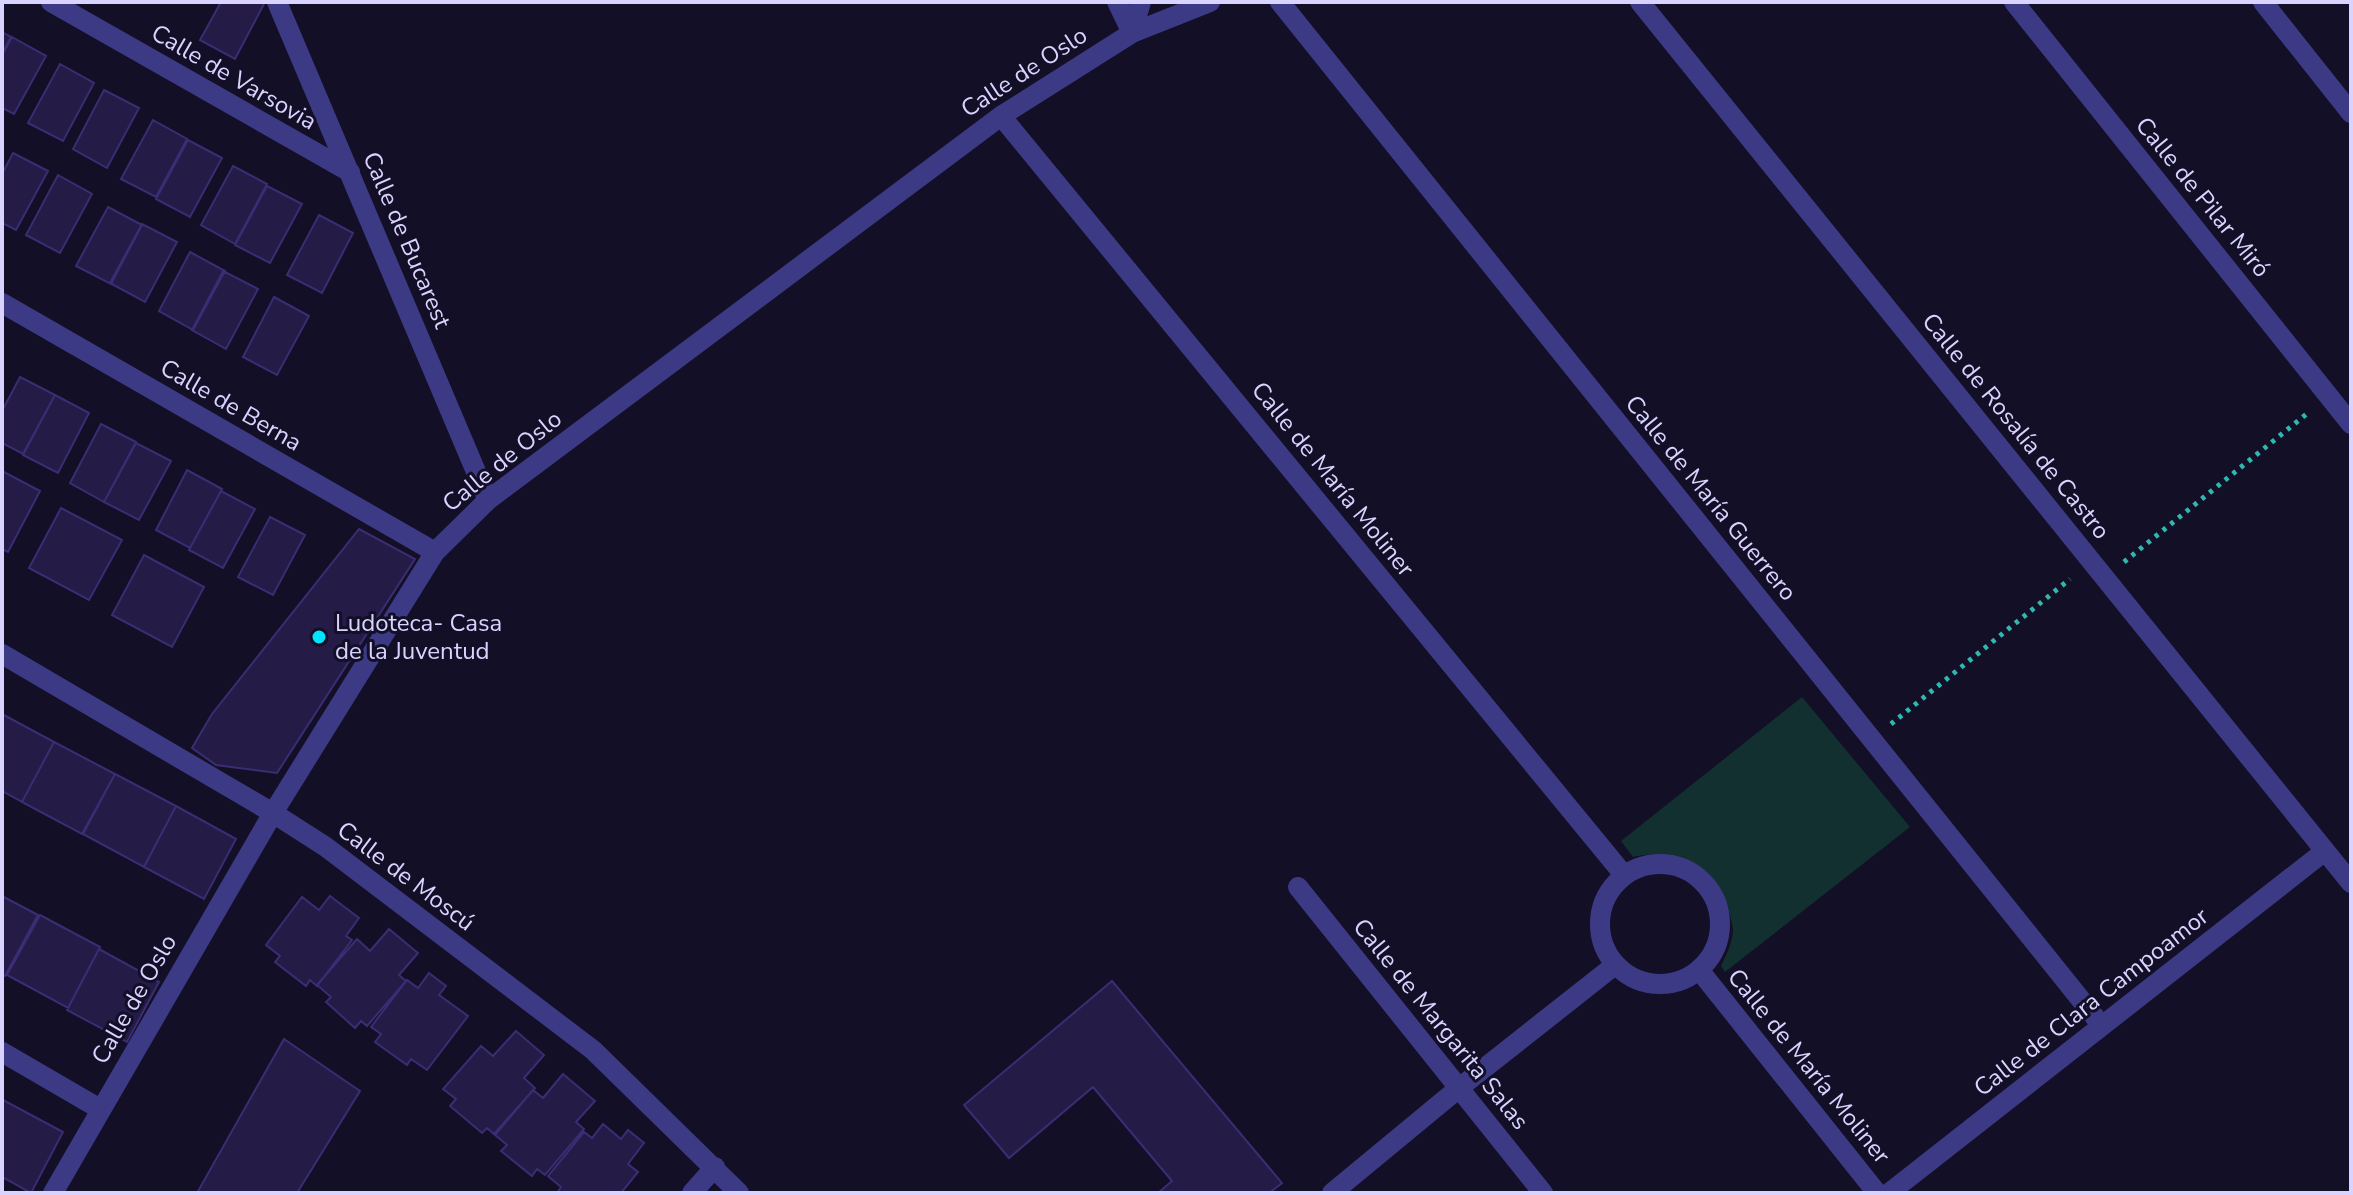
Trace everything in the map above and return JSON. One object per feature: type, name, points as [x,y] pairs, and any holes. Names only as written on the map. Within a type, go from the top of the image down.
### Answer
[{"type":"street","name":"Calle de Varsovia","points":[[51,2],[350,172]]},
{"type":"street","name":"Calle de Bucarest","points":[[277,2],[488,500]]},
{"type":"street","points":[[1117,2],[1132,33]]},
{"type":"street","points":[[1132,33],[1141,2]]},
{"type":"street","name":"Calle de Oslo","points":[[53,1193],[273,813],[435,552],[488,500],[1001,116],[1132,33],[1210,2]]},
{"type":"street","name":"Calle de María Guerrero","points":[[1280,2],[2102,1026]]},
{"type":"street","name":"Calle de Rosalía de Castro","points":[[1640,2],[2351,883]]},
{"type":"street","name":"Calle de Pilar Miró","points":[[2014,2],[2351,424]]},
{"type":"street","points":[[2263,2],[2351,113]]},
{"type":"street","name":"Calle de María Moliner","points":[[1001,116],[1624,875],[1643,866],[1663,863],[1683,868],[1701,879],[1714,895],[1721,915],[1720,935],[1713,955],[1700,971],[1684,981],[1665,985],[1647,984],[1629,977],[1615,965]]},
{"type":"street","name":"Calle de Berna","points":[[2,303],[435,552]]},
{"type":"street","name":"Calle de Moscú","points":[[2,654],[326,847],[593,1050],[739,1193]]},
{"type":"street","name":"Calle de Clara Campoamor","points":[[1889,1193],[2325,851]]},
{"type":"street","points":[[1332,1193],[1615,965],[1604,948],[1600,929],[1601,908],[1610,890],[1624,875]]},
{"type":"street","name":"Calle de Margarita Salas","points":[[1298,887],[1543,1193]]},
{"type":"street","name":"Calle de María Moliner","points":[[1700,971],[1877,1193]]},
{"type":"street","points":[[2,1052],[100,1109]]},
{"type":"street","points":[[692,1193],[715,1167]]},
{"type":"path","points":[[1872,739],[2329,396]]},
{"type":"green space","points":[[1802,697],[1910,827],[1725,972],[1721,966],[1731,944],[1733,928],[1724,896],[1716,882],[1706,871],[1680,858],[1665,855],[1633,857],[1621,841]]},
{"type":"building","points":[[221,2],[265,2],[235,59],[200,40]]},
{"type":"building","points":[[2,32],[11,37],[2,54]]},
{"type":"building","points":[[12,37],[46,56],[14,114],[2,108],[2,55]]},
{"type":"building","points":[[60,64],[94,83],[63,141],[28,123]]},
{"type":"building","points":[[104,90],[139,108],[107,168],[73,149]]},
{"type":"building","points":[[153,120],[187,139],[156,197],[121,179]]},
{"type":"building","points":[[188,140],[222,158],[190,217],[156,199]]},
{"type":"building","points":[[13,153],[48,171],[16,230],[2,223],[2,174]]},
{"type":"building","points":[[233,166],[267,184],[235,244],[201,225]]},
{"type":"building","points":[[58,175],[92,194],[60,253],[26,235]]},
{"type":"building","points":[[267,186],[302,204],[270,263],[235,245]]},
{"type":"building","points":[[108,207],[142,225],[111,284],[76,266]]},
{"type":"building","points":[[319,215],[353,233],[322,293],[287,275]]},
{"type":"building","points":[[142,224],[177,242],[145,302],[110,283]]},
{"type":"building","points":[[190,252],[225,271],[193,330],[159,311]]},
{"type":"building","points":[[223,271],[258,289],[226,349],[192,330]]},
{"type":"building","points":[[274,297],[309,316],[277,375],[243,357]]},
{"type":"building","points":[[20,377],[55,395],[23,454],[2,443],[2,411]]},
{"type":"building","points":[[55,395],[89,413],[58,473],[23,455]]},
{"type":"building","points":[[101,424],[136,442],[104,502],[70,483]]},
{"type":"building","points":[[136,443],[171,461],[139,520],[104,502]]},
{"type":"building","points":[[187,470],[222,489],[190,548],[156,530]]},
{"type":"building","points":[[2,471],[40,491],[8,552],[2,549]]},
{"type":"building","points":[[221,491],[255,509],[223,568],[189,550]]},
{"type":"building","points":[[61,508],[122,540],[89,600],[29,568]]},
{"type":"building","points":[[270,517],[305,535],[273,595],[238,577]]},
{"type":"building","name":"Ludoteca- Casa de la Juventud","points":[[359,529],[415,559],[277,773],[216,765],[192,748],[212,714]]},
{"type":"building","points":[[144,555],[204,587],[172,647],[112,615]]},
{"type":"building","points":[[2,714],[54,742],[22,802],[2,791]]},
{"type":"building","points":[[54,742],[115,774],[82,834],[22,802]]},
{"type":"building","points":[[115,774],[176,806],[144,867],[83,834]]},
{"type":"building","points":[[176,806],[236,839],[204,899],[144,867]]},
{"type":"building","points":[[2,896],[38,915],[5,976],[2,974]]},
{"type":"building","points":[[330,896],[359,918],[346,936],[352,940],[317,986],[310,980],[306,986],[275,962],[280,956],[266,945],[302,897],[319,910]]},
{"type":"building","points":[[40,915],[100,947],[68,1008],[7,975]]},
{"type":"building","points":[[389,929],[418,953],[399,975],[406,981],[367,1026],[361,1021],[355,1028],[326,1002],[331,997],[317,985],[357,939],[370,951]]},
{"type":"building","points":[[99,949],[159,982],[127,1042],[67,1010]]},
{"type":"building","points":[[429,973],[446,986],[439,995],[468,1016],[427,1070],[411,1059],[407,1065],[375,1042],[381,1034],[371,1027],[407,980],[418,988]]},
{"type":"building","points":[[1112,981],[1282,1183],[1269,1193],[1158,1193],[1172,1181],[1093,1087],[1009,1158],[964,1105]]},
{"type":"building","points":[[516,1031],[544,1055],[524,1078],[535,1088],[494,1134],[487,1128],[482,1133],[450,1106],[456,1099],[443,1089],[481,1046],[493,1056]]},
{"type":"building","points":[[284,1039],[360,1091],[297,1193],[197,1193]]},
{"type":"building","points":[[563,1074],[595,1101],[576,1122],[584,1129],[545,1175],[537,1169],[532,1176],[501,1151],[507,1145],[495,1135],[533,1090],[543,1098]]},
{"type":"building","points":[[3,1100],[63,1132],[31,1193],[2,1177]]},
{"type":"building","points":[[603,1124],[621,1139],[628,1130],[644,1143],[628,1164],[638,1172],[621,1193],[557,1193],[561,1187],[548,1176],[584,1132],[592,1138]]},
{"type":"place","name":"Ludoteca- Casa de la Juventud","points":[[319,637]]}]
